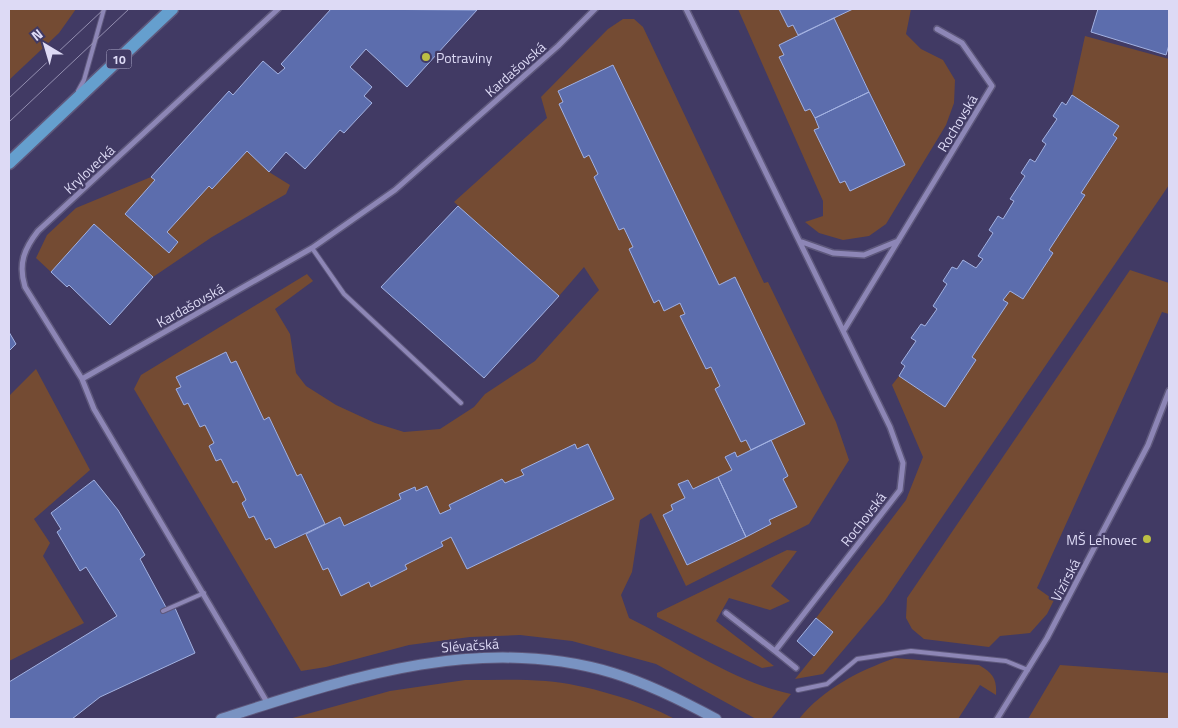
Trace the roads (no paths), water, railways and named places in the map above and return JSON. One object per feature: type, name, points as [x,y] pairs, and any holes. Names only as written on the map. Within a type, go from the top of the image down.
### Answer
[{"type":"main road","name":"10","points":[[10,162],[172,9]]},
{"type":"street","name":"Krylovecká","points":[[82,379],[25,287],[21,274],[26,246],[38,232],[278,9]]},
{"type":"street","name":"Kardašovská","points":[[82,379],[312,248],[395,190],[558,46],[595,9]]},
{"type":"street","name":"Rochovská","points":[[686,9],[844,330],[897,445],[903,463],[900,490],[775,652]]},
{"type":"street","name":"Rochovská","points":[[844,330],[992,86],[962,43],[937,29]]},
{"type":"street","points":[[801,242],[834,253],[864,255],[899,241]]},
{"type":"street","points":[[82,379],[94,409],[268,704]]},
{"type":"street","name":"Vizírská","points":[[997,719],[1047,638],[1148,445],[1169,391]]},
{"type":"street","points":[[726,613],[796,668]]},
{"type":"street","name":"Slévačská","points":[[222,719],[347,681],[427,662],[506,656],[568,664],[612,673],[652,688],[716,719]]},
{"type":"lane","points":[[66,109],[84,80],[104,9]]},
{"type":"lane","points":[[312,248],[344,294],[461,403]]},
{"type":"lane","points":[[163,611],[204,594]]},
{"type":"lane","points":[[798,690],[827,684],[857,659],[911,651],[1006,661],[1028,670]]},
{"type":"tram line","points":[[9,98],[104,9]]},
{"type":"tram line","points":[[9,122],[129,9]]},
{"type":"place","name":"Potraviny","points":[[426,57]]},
{"type":"place","name":"MŠ Lehovec","points":[[1147,539]]}]
